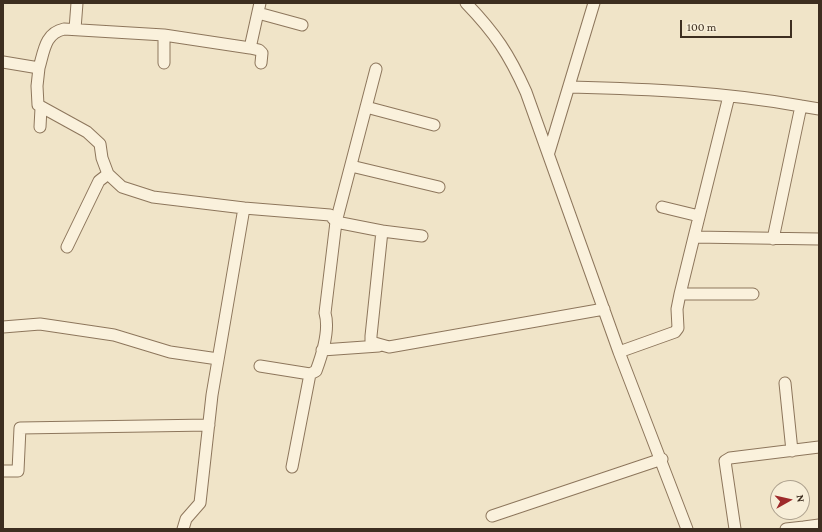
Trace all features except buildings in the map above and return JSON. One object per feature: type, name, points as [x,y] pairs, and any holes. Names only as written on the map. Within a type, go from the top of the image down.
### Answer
[{"type":"street","points":[[75,29],[77,3]]},
{"type":"street","points":[[466,3],[488,25],[512,60],[526,92],[549,152],[619,352],[662,459],[687,529]]},
{"type":"street","points":[[549,152],[570,87],[594,3]]},
{"type":"street","points":[[250,48],[259,8],[302,25]]},
{"type":"street","points":[[261,63],[262,53],[259,50],[250,48],[164,35],[75,29],[56,30],[48,36],[39,68],[37,86],[38,105],[87,132],[100,144],[102,158],[108,174],[122,187],[153,197],[244,208],[330,215],[336,222],[382,231],[422,236]]},
{"type":"street","points":[[164,35],[164,62]]},
{"type":"street","points":[[3,62],[39,68]]},
{"type":"street","points":[[260,366],[310,374],[316,371],[328,321],[325,313],[336,222],[376,69]]},
{"type":"street","points":[[570,87],[639,89],[729,96],[766,100],[819,109]]},
{"type":"street","points":[[619,352],[675,332],[678,328],[677,309],[680,294],[729,96]]},
{"type":"street","points":[[774,239],[801,106]]},
{"type":"street","points":[[40,126],[42,108]]},
{"type":"street","points":[[366,108],[434,125]]},
{"type":"street","points":[[350,166],[439,187]]},
{"type":"street","points":[[67,247],[99,181],[108,174]]},
{"type":"street","points":[[662,207],[699,216]]},
{"type":"street","points":[[183,529],[186,519],[200,503],[218,358],[244,208]]},
{"type":"street","points":[[380,346],[372,342],[371,336],[382,231]]},
{"type":"street","points":[[694,237],[819,239]]},
{"type":"street","points":[[680,294],[753,294]]},
{"type":"street","points":[[322,350],[380,346],[389,347],[604,309]]},
{"type":"street","points":[[3,327],[47,325],[114,336],[170,352],[218,358]]},
{"type":"street","points":[[292,468],[310,374]]},
{"type":"street","points":[[785,383],[792,451]]},
{"type":"street","points":[[3,471],[18,471],[20,428],[209,425]]},
{"type":"street","points":[[735,529],[724,461],[730,458],[819,447]]},
{"type":"street","points":[[492,516],[662,459]]},
{"type":"street","points":[[786,529],[819,525]]}]
